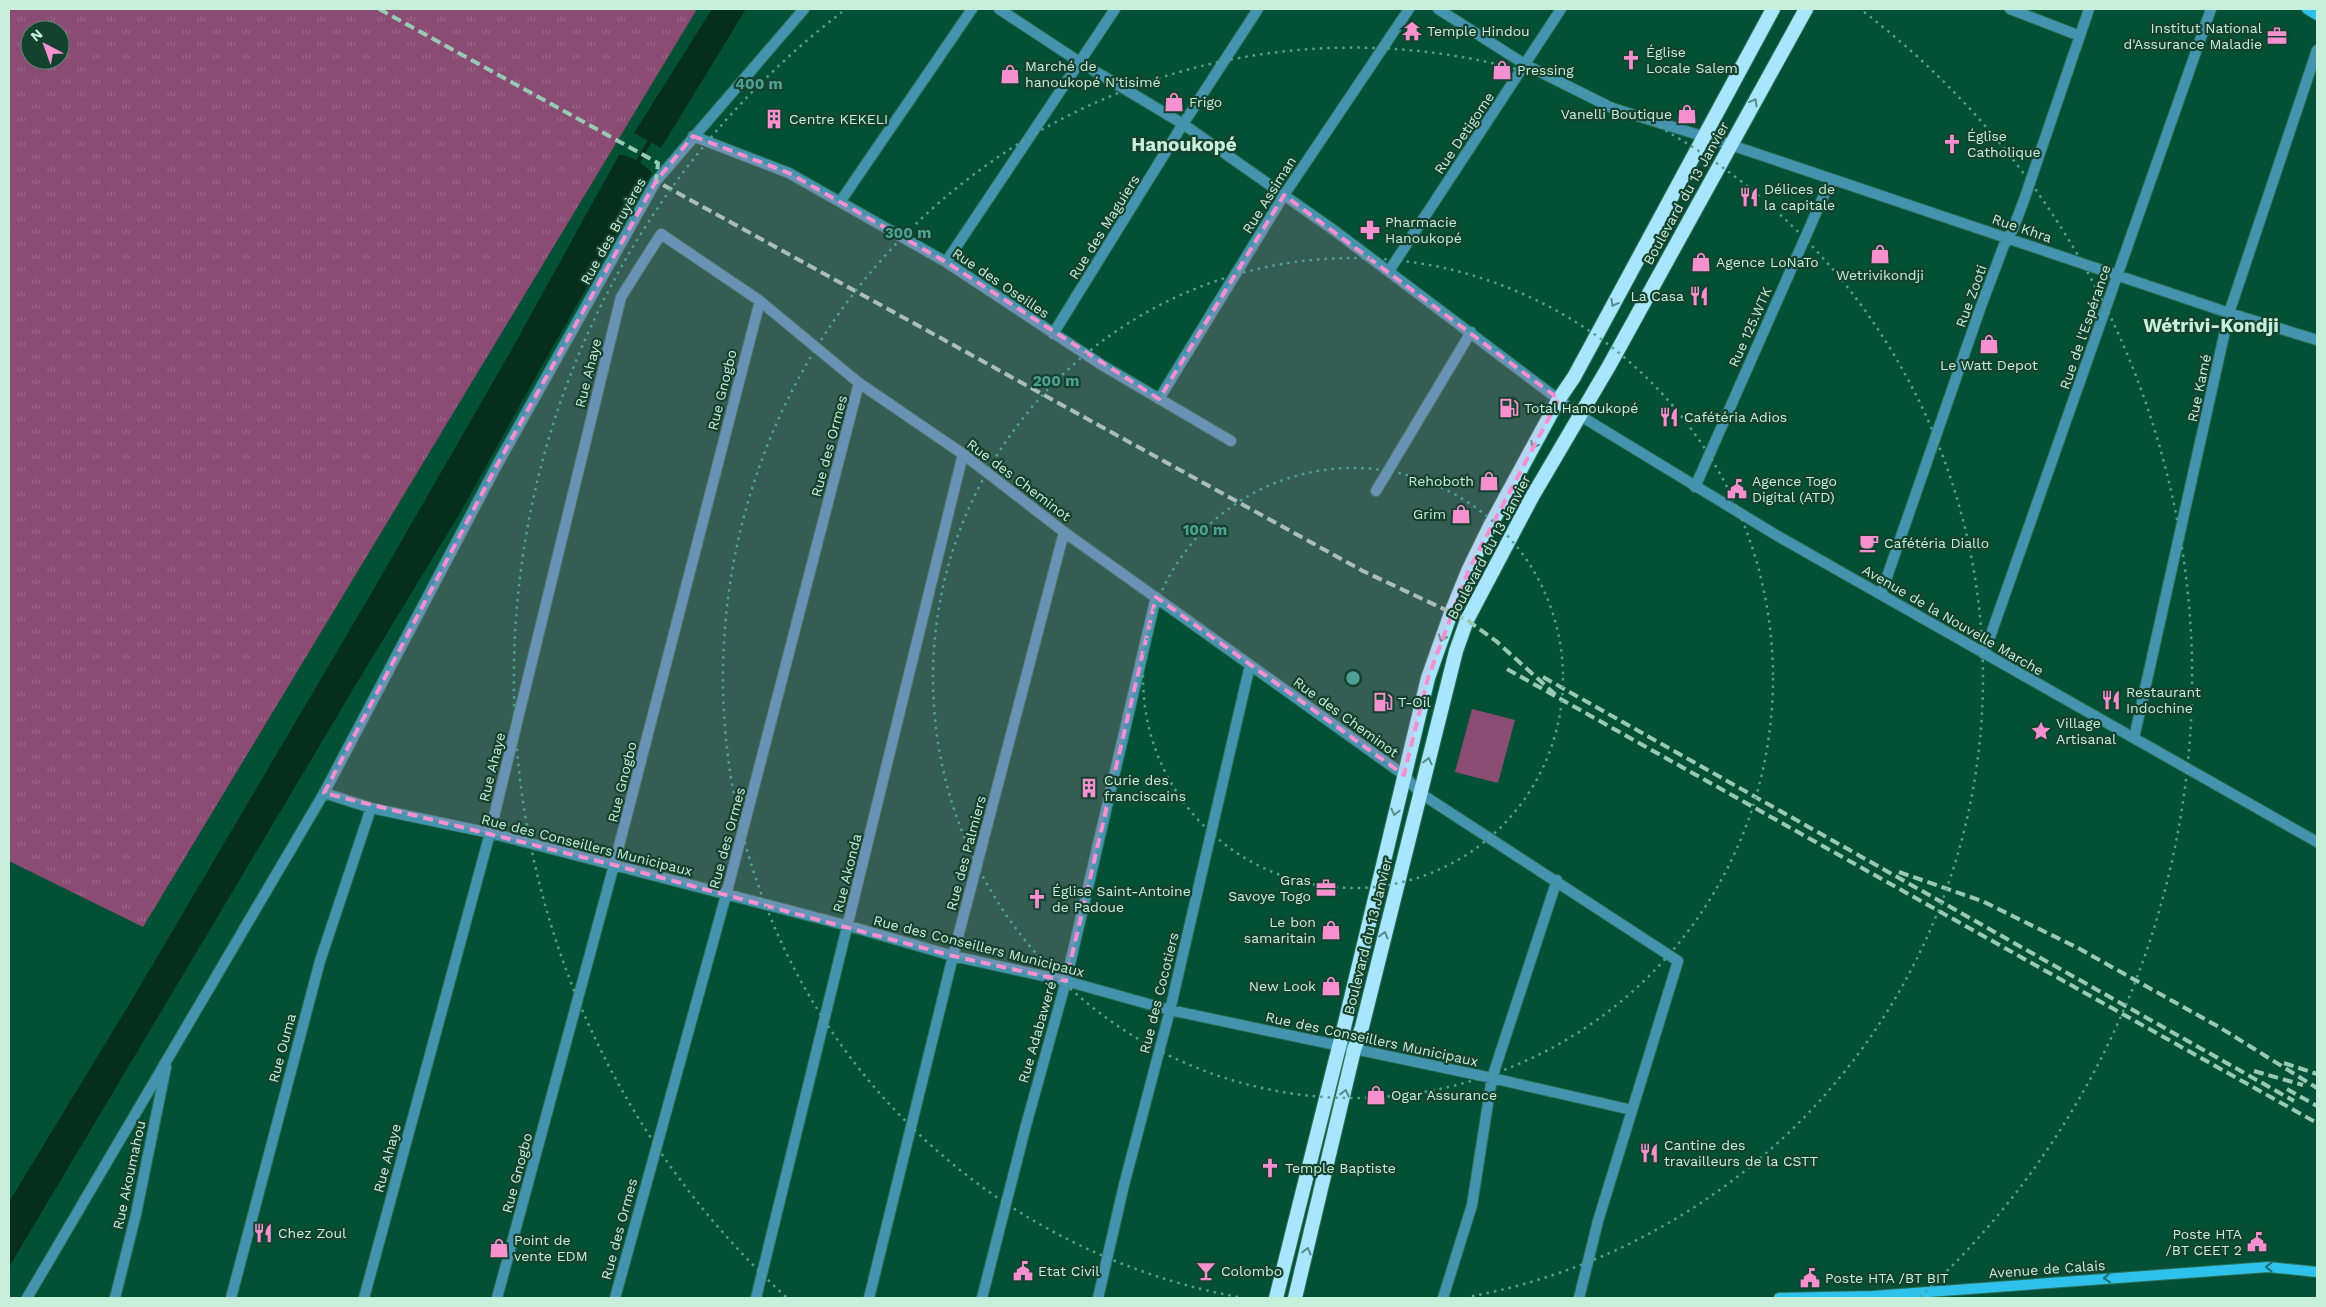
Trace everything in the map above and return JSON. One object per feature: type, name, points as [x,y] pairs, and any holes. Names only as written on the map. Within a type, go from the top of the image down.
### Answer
[{"type":"highway","name":"Boulevard du 13 Janvier","points":[[1276,1298],[1428,678],[1465,578],[1490,526],[1559,399],[1591,345],[1773,9]]},
{"type":"highway","name":"Boulevard du 13 Janvier","points":[[1295,1298],[1354,1050],[1362,1027],[1458,644],[1467,620],[1527,505],[1609,366],[1724,143],[1806,9]]},
{"type":"main road","points":[[2307,9],[2317,16]]},
{"type":"main road","name":"Avenue de Calais","points":[[1779,1298],[1916,1292],[2268,1267],[2317,1272]]},
{"type":"street","name":"Rue des Bruyères","points":[[27,1298],[324,793],[497,465],[656,181],[804,9]]},
{"type":"street","points":[[840,202],[972,9]]},
{"type":"street","name":"Avenue de la Nouvelle Marche","points":[[999,9],[1078,61],[1183,124],[1389,271],[1579,415],[1695,487],[1984,654],[2317,842]]},
{"type":"street","points":[[946,262],[1078,61],[1115,9]]},
{"type":"street","name":"Rue des Maguiers","points":[[1053,334],[1183,124],[1258,9]]},
{"type":"street","name":"Rue Assiman","points":[[1159,399],[1284,195],[1409,9]]},
{"type":"street","name":"Rue Khra","points":[[1438,9],[1526,65],[1612,108],[1703,136],[2229,313],[2317,340]]},
{"type":"street","name":"Rue Detigome","points":[[1389,271],[1561,9]]},
{"type":"street","points":[[2010,9],[2080,36]]},
{"type":"street","name":"Rue Zooti","points":[[1881,594],[1980,309],[2024,200],[2089,9]]},
{"type":"street","name":"Rue de l'Espérance","points":[[1984,654],[2211,9]]},
{"type":"street","name":"Rue Kamé","points":[[2134,738],[2229,313],[2317,50]]},
{"type":"street","name":"Rue des Oseilles","points":[[694,136],[789,172],[946,262],[1053,334],[1231,441]]},
{"type":"street","name":"Rue 125.WTK","points":[[1695,487],[1831,179]]},
{"type":"street","name":"Rue des Cheminot","points":[[621,297],[661,234],[760,300],[859,383],[963,454],[1064,532],[1404,775],[1420,792],[1678,961],[1632,1110]]},
{"type":"street","name":"Rue Ahaye","points":[[364,1298],[490,833],[621,297]]},
{"type":"street","name":"Rue Gnogbo","points":[[497,1298],[614,865],[760,300]]},
{"type":"street","points":[[1376,491],[1471,332]]},
{"type":"street","name":"Rue des Ormes","points":[[615,1298],[726,895],[859,383]]},
{"type":"street","name":"Rue Akonda","points":[[756,1298],[849,926],[963,454]]},
{"type":"street","name":"Rue des Palmiers","points":[[869,1298],[953,956],[1064,532]]},
{"type":"street","name":"Rue Adabaweré","points":[[982,1298],[1024,1129],[1066,981],[1156,597]]},
{"type":"street","name":"Rue des Cocotiers","points":[[1098,1298],[1124,1185],[1170,1010],[1250,665]]},
{"type":"street","name":"Rue des Conseillers Municipaux","points":[[324,793],[371,808],[490,833],[849,926],[953,956],[1066,981],[1170,1010],[1492,1078],[1632,1110]]},
{"type":"street","name":"Rue Ouma","points":[[231,1298],[320,961],[371,808]]},
{"type":"street","points":[[1443,1298],[1472,1205],[1492,1078],[1557,880]]},
{"type":"street","name":"Rue Akoumahou","points":[[115,1298],[136,1214],[168,1058]]},
{"type":"street","points":[[1579,1298],[1598,1222],[1632,1110]]},
{"type":"street","points":[[1916,1292],[1927,1298]]},
{"type":"highlighted area","points":[[693,136],[789,173],[946,262],[1159,399],[1284,195],[1559,399],[1469,569],[1428,678],[1404,775],[1156,597],[1066,981],[953,956],[614,865],[324,793],[497,465],[656,181]]},
{"type":"green space","points":[[9,9],[697,9],[143,927],[9,861]]},
{"type":"green space","points":[[1472,709],[1515,720],[1498,783],[1455,772]]},
{"type":"shaded area","points":[[712,9],[746,9],[661,148],[634,133]]},
{"type":"shaded area","points":[[619,155],[637,161],[652,173],[463,508],[9,1267],[9,1202],[133,998],[375,587],[508,356]]},
{"type":"waterway","points":[[636,165],[652,137]]},
{"type":"railway","points":[[379,9],[658,163],[656,181],[1363,571],[1467,620],[1496,641],[1557,696]]},
{"type":"railway","points":[[1507,669],[2317,1123]]},
{"type":"railway","points":[[1543,677],[2294,1101]]},
{"type":"railway","points":[[1899,872],[1982,901],[2078,948],[2219,1027],[2317,1088]]},
{"type":"railway","points":[[2284,1063],[2317,1074]]},
{"type":"railway","points":[[2254,1071],[2303,1085]]},
{"type":"railway","points":[[2287,1089],[2317,1106]]},
{"type":"place","name":"Temple Hindou","points":[[1412,31]]},
{"type":"place","name":"Institut National d'Assurance Maladie","points":[[2277,36]]},
{"type":"place","name":"Église Locale Salem","points":[[1631,60]]},
{"type":"place","name":"Pressing","points":[[1502,70]]},
{"type":"place","name":"Marché de hanoukopé N'tisimé","points":[[1010,74]]},
{"type":"place","name":"Frigo","points":[[1174,102]]},
{"type":"place","name":"Vanelli Boutique","points":[[1687,114]]},
{"type":"place","name":"Centre KEKELI","points":[[774,119]]},
{"type":"place","name":"Église Catholique","points":[[1952,144]]},
{"type":"place","name":"Délices de la capitale","points":[[1749,197]]},
{"type":"place","name":"Pharmacie Hanoukopé","points":[[1370,230]]},
{"type":"place","name":"Wetrivikondji","points":[[1880,254]]},
{"type":"place","name":"Agence LoNaTo","points":[[1701,262]]},
{"type":"place","name":"La Casa","points":[[1699,296]]},
{"type":"place","name":"Le Watt Depot","points":[[1989,344]]},
{"type":"place","name":"Total Hanoukopé","points":[[1509,408]]},
{"type":"place","name":"Cafétéria Adios","points":[[1669,417]]},
{"type":"place","name":"Rehoboth","points":[[1489,481]]},
{"type":"place","name":"Agence Togo Digital (ATD)","points":[[1737,489]]},
{"type":"place","name":"Grim","points":[[1461,514]]},
{"type":"place","name":"Cafétéria Diallo","points":[[1869,543]]},
{"type":"place","name":"Restaurant Indochine","points":[[2111,700]]},
{"type":"place","name":"T-Oil","points":[[1383,702]]},
{"type":"place","name":"Village Artisanal","points":[[2041,731]]},
{"type":"place","name":"Curie des franciscains","points":[[1089,788]]},
{"type":"place","name":"Gras Savoye Togo","points":[[1326,888]]},
{"type":"place","name":"Église Saint-Antoine de Padoue","points":[[1037,899]]},
{"type":"place","name":"Le bon samaritain","points":[[1331,930]]},
{"type":"place","name":"New Look","points":[[1331,986]]},
{"type":"place","name":"Ogar Assurance","points":[[1376,1095]]},
{"type":"place","name":"Cantine des travailleurs de la CSTT","points":[[1649,1153]]},
{"type":"place","name":"Temple Baptiste","points":[[1270,1168]]},
{"type":"place","name":"Chez Zoul","points":[[263,1233]]},
{"type":"place","name":"Poste HTA /BT CEET 2","points":[[2257,1242]]},
{"type":"place","name":"Point de vente EDM","points":[[499,1248]]},
{"type":"place","name":"Etat Civil","points":[[1023,1271]]},
{"type":"place","name":"Colombo","points":[[1206,1271]]},
{"type":"place","name":"Poste HTA /BT BIT","points":[[1810,1278]]},
{"type":"district","name":"Hanoukopé","points":[[1184,144]]},
{"type":"district","name":"Wétrivi-Kondji","points":[[2211,325]]}]
